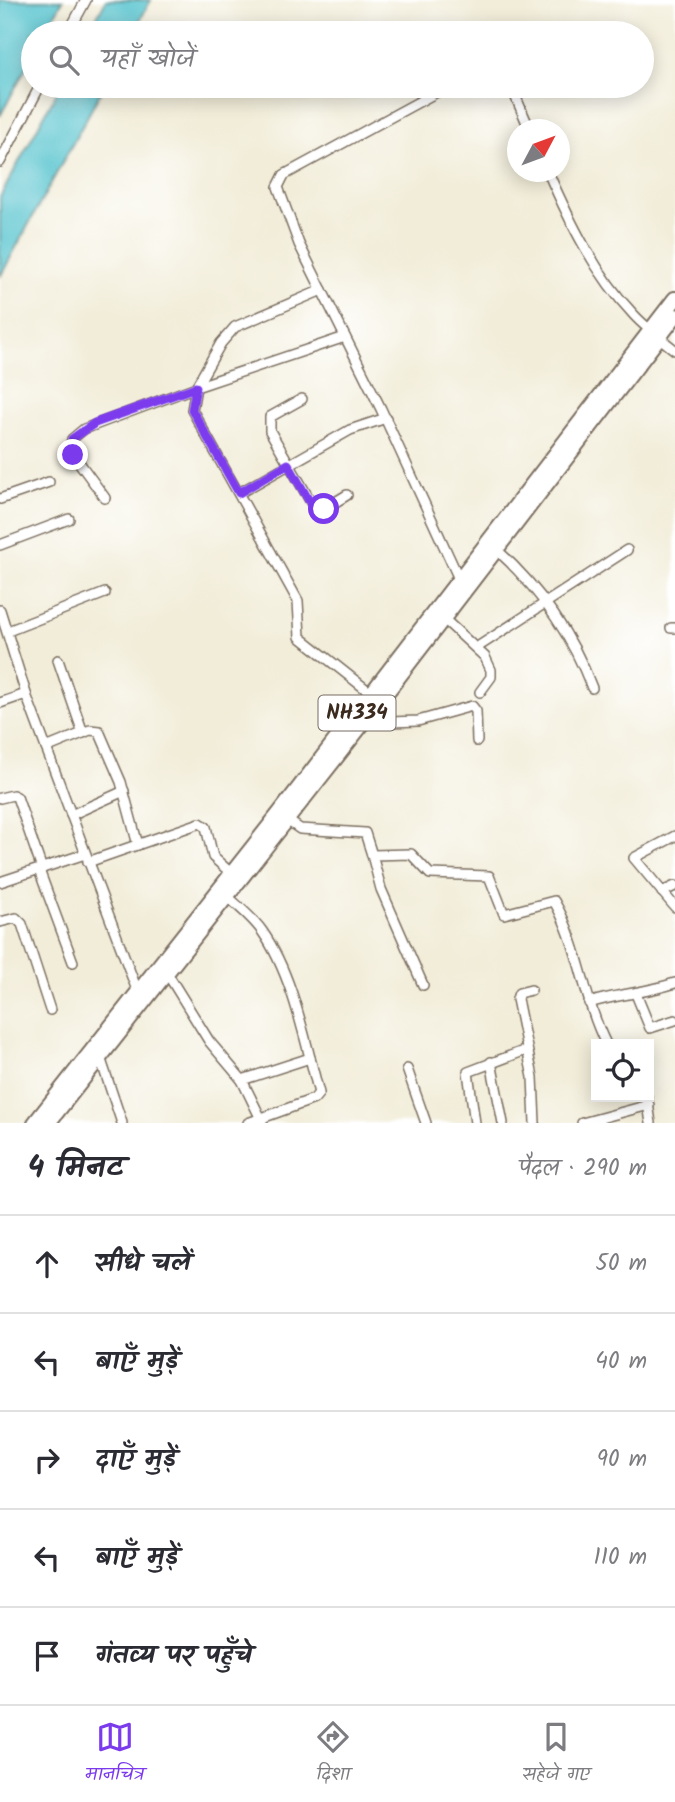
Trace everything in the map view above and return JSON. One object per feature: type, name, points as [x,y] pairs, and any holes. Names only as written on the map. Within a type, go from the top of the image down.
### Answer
[{"type":"highway","name":"NH334","points":[[48,1123],[497,550],[654,333],[675,299]]},
{"type":"highway","name":"NH334","points":[[35,1123],[654,333],[675,316]]},
{"type":"street","points":[[75,21],[86,0]]},
{"type":"street","points":[[0,162],[34,98]]},
{"type":"street","points":[[426,98],[279,180],[279,194],[460,581]]},
{"type":"street","points":[[517,98],[526,119]]},
{"type":"street","points":[[553,182],[583,247],[632,314],[675,350]]},
{"type":"street","points":[[322,290],[235,327],[221,343],[196,387],[192,410],[298,601],[300,636],[372,694]]},
{"type":"street","points":[[105,498],[73,455],[72,439],[95,423],[345,337]]},
{"type":"street","points":[[302,399],[268,421],[270,431],[315,509],[324,509],[347,495]]},
{"type":"street","points":[[239,493],[350,430],[386,418]]},
{"type":"street","points":[[0,499],[49,482]]},
{"type":"street","points":[[0,545],[69,519]]},
{"type":"street","points":[[497,550],[522,574],[545,603],[577,651],[592,688]]},
{"type":"street","points":[[476,648],[627,550]]},
{"type":"street","points":[[8,631],[105,593]]},
{"type":"street","points":[[0,610],[26,694],[138,993]]},
{"type":"street","points":[[444,619],[476,648],[492,670],[487,684],[480,692]]},
{"type":"street","points":[[58,660],[83,733]]},
{"type":"street","points":[[0,702],[26,694]]},
{"type":"street","points":[[363,723],[418,720],[472,706],[476,711],[477,741]]},
{"type":"street","points":[[46,748],[95,729],[102,734],[124,791],[138,845]]},
{"type":"street","points":[[71,815],[124,791]]},
{"type":"street","points":[[0,799],[13,795],[17,797],[74,962]]},
{"type":"street","points":[[287,820],[300,829],[365,832],[381,889],[423,985]]},
{"type":"street","points":[[0,882],[40,869],[138,845],[203,824],[213,857],[232,873]]},
{"type":"street","points":[[675,836],[634,858],[675,907]]},
{"type":"street","points":[[372,855],[411,854],[430,874],[489,876],[504,914],[554,901],[579,960],[589,1003],[604,1039]]},
{"type":"street","points":[[662,892],[675,886]]},
{"type":"street","points":[[228,896],[264,933],[299,1015],[317,1097],[262,1121],[248,1123]]},
{"type":"street","points":[[0,922],[16,918],[22,924],[50,1010]]},
{"type":"street","points":[[167,973],[209,1041],[242,1080],[262,1121]]},
{"type":"street","points":[[589,1003],[614,996],[636,995],[675,983]]},
{"type":"street","points":[[531,990],[517,995],[533,1077],[535,1123]]},
{"type":"street","points":[[636,995],[650,1028],[675,1020]]},
{"type":"street","points":[[475,1123],[468,1072],[526,1050]]},
{"type":"street","points":[[100,1056],[122,1123]]},
{"type":"street","points":[[242,1080],[310,1058]]},
{"type":"street","points":[[491,1062],[503,1123]]},
{"type":"street","points":[[407,1069],[426,1123]]},
{"type":"street","points":[[582,1123],[645,1102]]},
{"type":"street","points":[[648,1102],[651,1123]]},
{"type":"water","points":[[0,0],[63,0],[52,21],[21,21],[21,77],[0,116]]},
{"type":"water","points":[[106,0],[151,0],[140,21],[95,21]]},
{"type":"water","points":[[54,98],[97,98],[0,277],[0,197]]},
{"type":"route","points":[[73,455],[70,450],[72,439],[84,429],[196,387],[192,394],[192,410],[239,493],[288,464],[312,506],[315,509],[324,509]]}]
